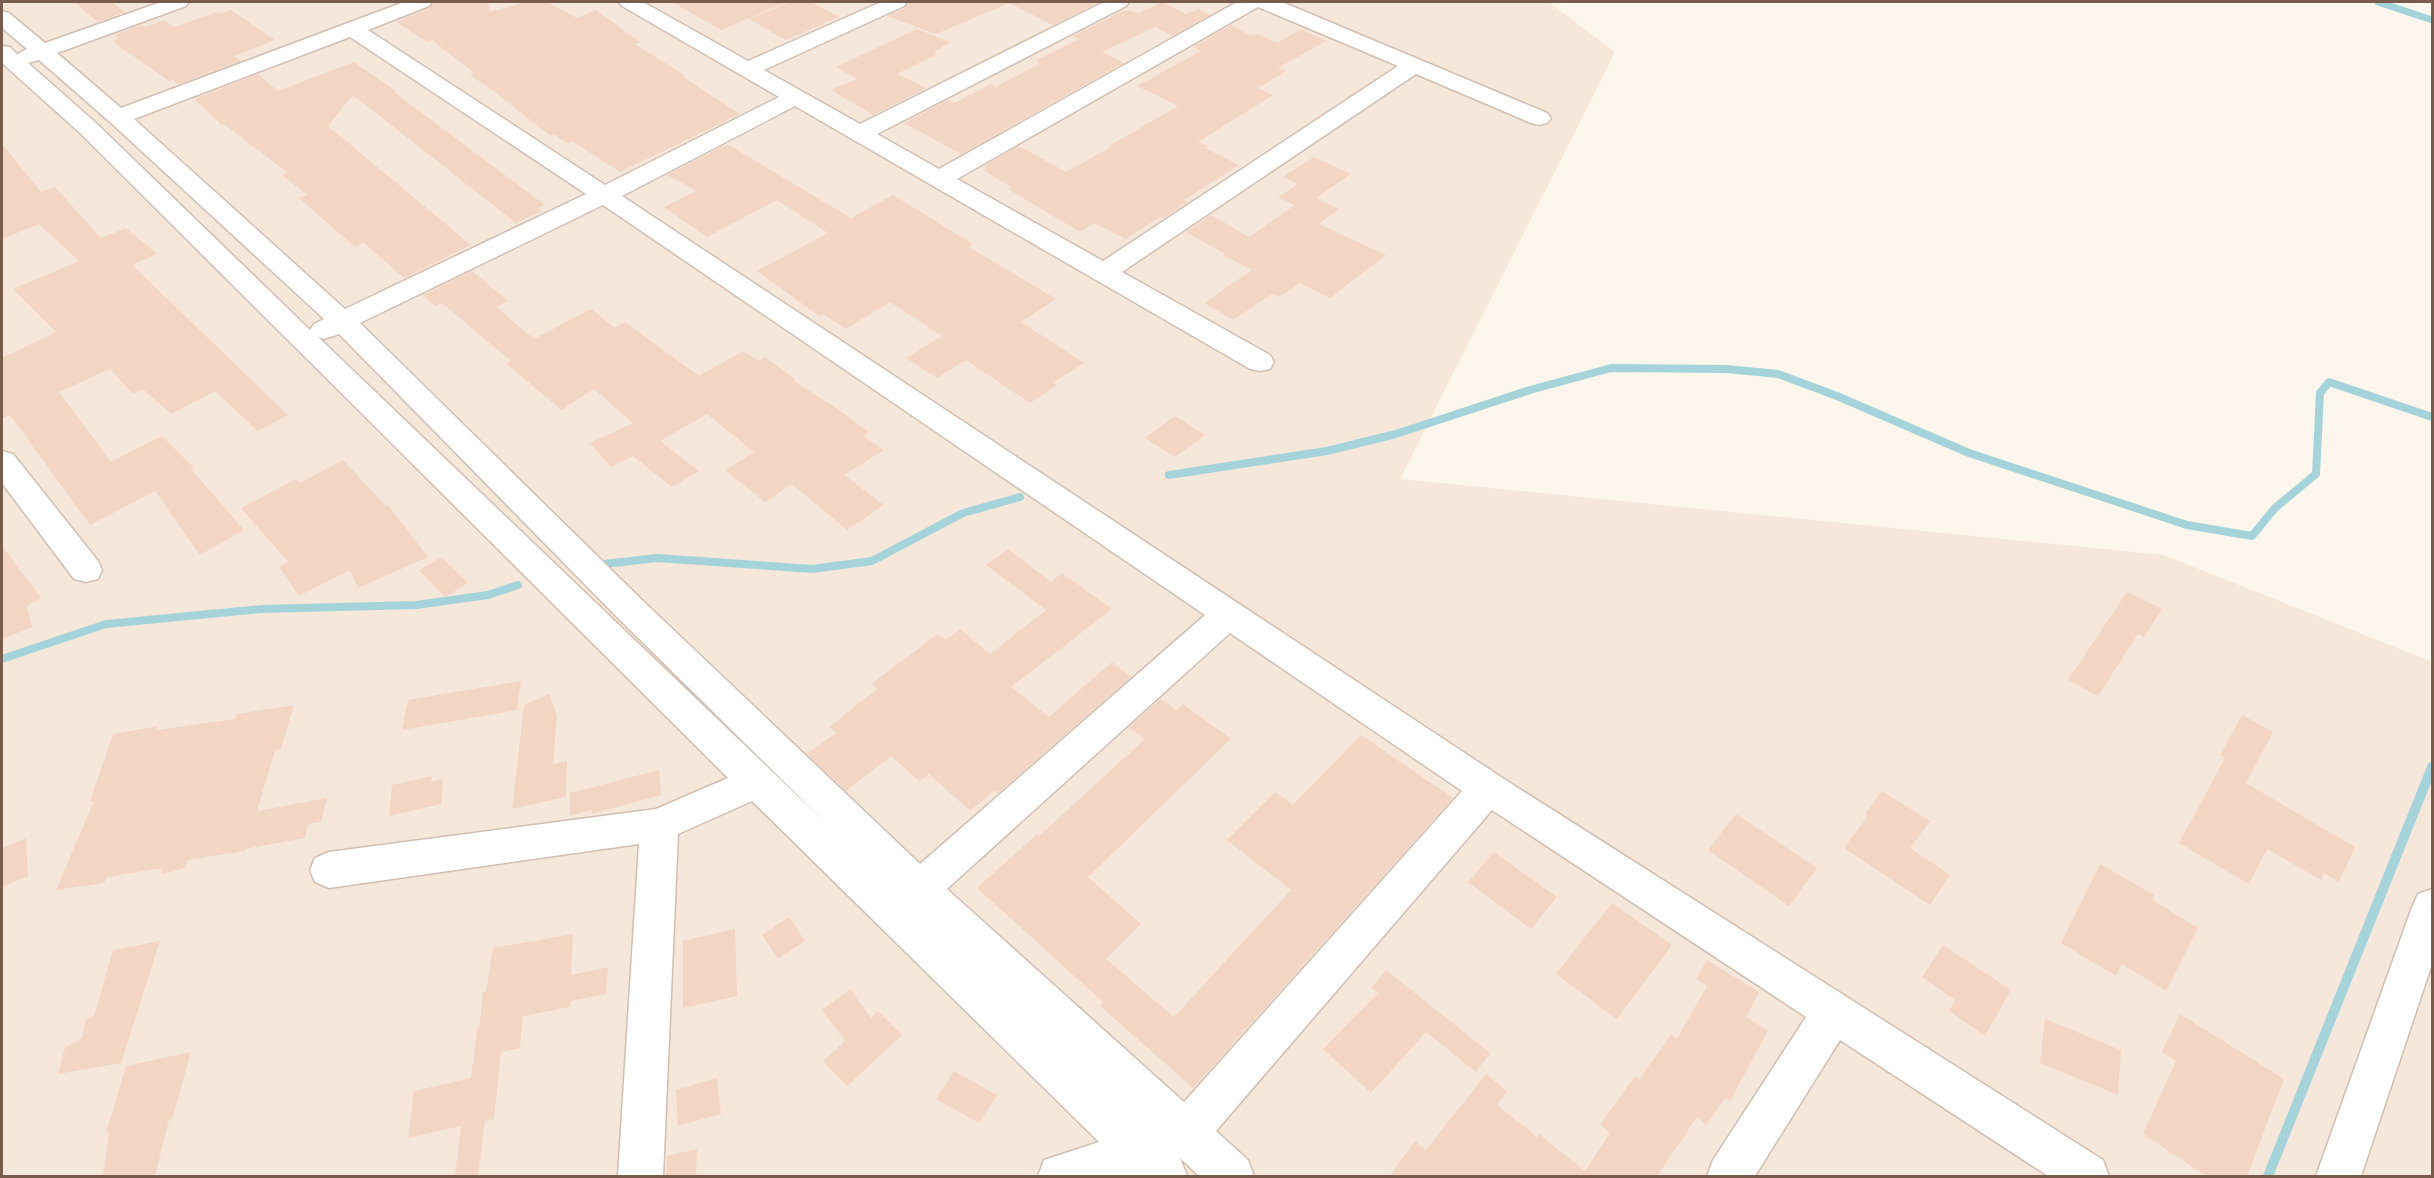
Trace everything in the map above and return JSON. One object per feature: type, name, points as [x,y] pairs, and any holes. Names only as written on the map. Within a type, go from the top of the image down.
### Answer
[{"type":"street","points":[[15,58],[179,2]]},
{"type":"street","points":[[118,117],[422,2]]},
{"type":"street","points":[[637,6],[670,2]]},
{"type":"street","points":[[748,69],[897,2]]},
{"type":"street","points":[[858,134],[1119,2]]},
{"type":"street","points":[[939,179],[1251,2]]},
{"type":"street","points":[[1265,2],[1539,118]]},
{"type":"street","points":[[637,6],[1260,362]]},
{"type":"street","points":[[2,17],[15,58],[306,339],[757,783],[1152,1165]]},
{"type":"street","points":[[351,28],[1488,788],[2087,1176]]},
{"type":"street","points":[[15,58],[118,117],[342,321],[621,600],[919,889],[1232,1176]]},
{"type":"street","points":[[1103,273],[1415,65]]},
{"type":"street","points":[[306,339],[604,195],[796,97]]},
{"type":"street","points":[[2,462],[86,570]]},
{"type":"street","points":[[919,889],[1229,614]]},
{"type":"street","points":[[328,870],[659,825],[757,783]]},
{"type":"street","points":[[1060,1176],[1152,1165],[1185,1134],[1488,788]]},
{"type":"street","points":[[640,1176],[659,825]]},
{"type":"street","points":[[2338,1176],[2433,907]]},
{"type":"street","points":[[1729,1176],[1833,1012]]},
{"type":"shaded area","points":[[2,2],[1549,2],[1615,52],[1400,479],[2164,555],[2432,662],[2432,1176],[2,1176]]},
{"type":"building","points":[[74,2],[111,2],[125,12],[98,22]]},
{"type":"building","points":[[434,2],[488,2],[490,12],[526,2],[547,2],[577,18],[596,10],[640,42],[635,44],[740,114],[620,172],[572,141],[567,143],[554,134],[551,136],[498,95],[500,95],[470,75],[474,73],[432,40],[427,42],[396,22],[430,8]]},
{"type":"building","points":[[672,2],[787,2],[721,30]]},
{"type":"building","points":[[790,2],[811,2],[839,17],[786,40],[749,19]]},
{"type":"building","points":[[909,2],[1086,2],[1096,4],[1053,25],[1009,3],[936,34],[887,16],[905,8]]},
{"type":"building","points":[[1162,2],[1186,14],[1199,9],[1210,15],[1172,36],[1155,27],[1102,52],[1124,63],[961,154],[904,123],[948,100],[954,103],[991,84],[995,87],[1039,64],[1037,60],[1079,39],[1073,36],[1124,10],[1139,13]]},
{"type":"building","points":[[231,10],[275,40],[235,56],[241,61],[178,84],[173,80],[169,81],[112,41],[119,38],[114,35],[141,25],[144,27],[164,20],[174,27],[217,12],[220,14]]},
{"type":"building","points":[[1231,25],[1252,36],[1257,34],[1277,43],[1301,29],[1326,41],[1278,68],[1286,71],[1258,88],[1273,95],[1198,142],[1208,146],[1205,148],[1239,165],[1184,200],[1188,202],[1163,218],[1160,217],[1126,239],[1094,223],[1080,232],[1008,189],[1011,187],[983,170],[987,168],[984,166],[1019,146],[1066,172],[1111,147],[1109,146],[1178,106],[1137,86],[1201,51],[1193,47]]},
{"type":"building","points":[[917,29],[950,42],[934,52],[937,54],[897,74],[926,88],[873,115],[831,90],[857,79],[836,67]]},
{"type":"building","points":[[354,62],[396,91],[394,92],[545,205],[538,208],[542,211],[516,223],[353,95],[328,126],[471,245],[404,278],[364,243],[355,247],[299,198],[307,195],[282,175],[288,173],[224,124],[222,125],[194,99],[258,74],[278,91]]},
{"type":"building","points":[[2,144],[41,192],[55,187],[101,238],[126,228],[157,254],[132,265],[288,415],[258,431],[215,391],[171,414],[143,389],[133,394],[110,369],[59,392],[111,462],[162,436],[194,468],[191,469],[244,530],[200,555],[155,491],[90,525],[10,415],[2,419],[2,358],[56,332],[13,289],[79,261],[39,224],[2,239]]},
{"type":"building","points":[[727,144],[851,218],[893,195],[973,244],[969,247],[1056,299],[1021,322],[1084,363],[1054,382],[1057,385],[1030,403],[966,360],[937,378],[906,358],[942,336],[890,302],[846,329],[823,314],[819,316],[757,271],[828,233],[777,200],[707,237],[664,207],[696,191],[667,175]]},
{"type":"building","points":[[1314,157],[1351,174],[1316,198],[1339,209],[1319,224],[1386,255],[1330,298],[1300,283],[1279,297],[1272,294],[1233,320],[1204,303],[1252,270],[1186,232],[1211,215],[1249,237],[1295,205],[1278,197],[1298,184],[1283,177]]},
{"type":"building","points":[[472,271],[508,301],[496,307],[534,339],[591,309],[615,328],[625,322],[699,376],[743,351],[759,361],[765,357],[795,379],[794,381],[869,432],[863,436],[884,450],[844,475],[884,505],[847,530],[792,484],[765,502],[725,470],[754,452],[707,414],[660,441],[699,471],[672,487],[633,456],[611,467],[590,443],[633,423],[594,389],[561,410],[506,363],[511,361],[442,303],[435,306],[423,295]]},
{"type":"building","points":[[1175,416],[1205,435],[1175,457],[1145,438]]},
{"type":"building","points":[[343,460],[386,506],[388,505],[428,557],[358,588],[350,570],[299,596],[279,567],[288,562],[241,508],[296,479],[300,483]]},
{"type":"building","points":[[2,546],[41,598],[27,606],[32,627],[2,639]]},
{"type":"building","points":[[1008,549],[1051,582],[1062,573],[1112,609],[1011,687],[1049,717],[1112,662],[1131,677],[998,793],[995,790],[970,811],[929,774],[919,781],[891,756],[846,791],[807,754],[836,733],[829,727],[877,689],[871,684],[938,634],[946,640],[960,629],[990,654],[1046,610],[986,565]]},
{"type":"building","points":[[441,557],[468,583],[445,597],[419,570]]},
{"type":"building","points":[[2127,592],[2162,609],[2144,637],[2138,634],[2098,696],[2068,680]]},
{"type":"building","points":[[521,681],[517,710],[402,730],[408,700]]},
{"type":"building","points":[[549,694],[557,716],[553,764],[567,761],[566,797],[512,809],[524,705]]},
{"type":"building","points":[[1161,699],[1176,710],[1183,704],[1231,739],[1088,877],[1141,924],[1106,959],[1174,1017],[1291,890],[1227,840],[1275,792],[1293,805],[1361,735],[1453,798],[1193,1088],[1100,1006],[1103,1002],[977,888],[1037,834],[1039,836],[1145,739],[1129,727]]},
{"type":"building","points":[[294,705],[281,749],[275,750],[257,811],[327,798],[321,822],[308,824],[305,838],[188,860],[185,868],[162,874],[162,868],[107,877],[104,883],[56,890],[94,801],[90,801],[113,734],[158,726],[156,730],[236,719],[237,714]]},
{"type":"building","points":[[2242,715],[2273,732],[2246,783],[2355,847],[2339,882],[2324,873],[2321,880],[2267,849],[2249,884],[2179,843],[2225,758],[2220,755]]},
{"type":"building","points":[[659,770],[661,795],[592,814],[592,810],[570,816],[570,793]]},
{"type":"building","points":[[432,776],[431,782],[443,779],[441,804],[389,816],[392,785]]},
{"type":"building","points":[[1882,791],[1930,821],[1910,848],[1950,875],[1930,905],[1844,848],[1868,816],[1865,814]]},
{"type":"building","points":[[1736,814],[1817,868],[1789,906],[1708,850]]},
{"type":"building","points":[[26,838],[28,876],[2,887],[2,848]]},
{"type":"building","points":[[1494,852],[1557,897],[1531,929],[1468,882]]},
{"type":"building","points":[[2100,864],[2154,895],[2152,900],[2198,928],[2166,991],[2122,964],[2116,976],[2061,943]]},
{"type":"building","points":[[1612,903],[1672,945],[1617,1019],[1556,974]]},
{"type":"building","points":[[789,917],[805,941],[778,959],[762,935]]},
{"type":"building","points":[[735,929],[737,996],[683,1008],[683,941]]},
{"type":"building","points":[[573,934],[571,975],[608,967],[606,994],[571,1001],[570,1007],[523,1016],[520,1048],[501,1052],[494,1119],[485,1121],[478,1176],[455,1176],[461,1126],[408,1138],[414,1091],[471,1078],[483,992],[486,992],[493,948]]},
{"type":"building","points":[[160,941],[121,1063],[58,1074],[65,1048],[82,1038],[85,1021],[94,1016],[113,950]]},
{"type":"building","points":[[1943,945],[2011,990],[1985,1036],[1949,1011],[1955,1000],[1922,977]]},
{"type":"building","points":[[1707,960],[1759,992],[1746,1017],[1768,1031],[1730,1101],[1725,1098],[1706,1125],[1697,1117],[1657,1176],[1390,1176],[1415,1141],[1426,1150],[1486,1074],[1507,1091],[1497,1105],[1537,1137],[1539,1134],[1585,1171],[1610,1133],[1600,1125],[1635,1076],[1639,1079],[1671,1035],[1677,1039],[1707,986],[1696,979]]},
{"type":"building","points":[[1386,970],[1490,1053],[1476,1072],[1426,1032],[1371,1093],[1323,1049],[1378,993],[1371,988]]},
{"type":"building","points":[[850,989],[871,1018],[878,1011],[902,1035],[847,1086],[823,1061],[845,1041],[822,1010]]},
{"type":"building","points":[[2180,1014],[2284,1079],[2247,1176],[2206,1176],[2143,1134],[2176,1061],[2162,1052]]},
{"type":"building","points":[[2045,1019],[2121,1050],[2118,1095],[2040,1063]]},
{"type":"building","points":[[191,1052],[172,1119],[169,1120],[155,1176],[103,1176],[109,1132],[106,1133],[126,1066]]},
{"type":"building","points":[[954,1071],[997,1095],[979,1123],[936,1099]]},
{"type":"building","points":[[717,1078],[721,1114],[678,1126],[676,1090]]},
{"type":"building","points":[[697,1149],[696,1176],[666,1176],[667,1156]]},
{"type":"waterway","points":[[2378,2],[2432,20]]},
{"type":"waterway","points":[[1169,475],[1327,451],[1396,434],[1530,390],[1611,368],[1727,369],[1778,374],[1837,396],[1969,453],[2187,525],[2252,536],[2275,508],[2316,474],[2320,393],[2329,382],[2432,417]]},
{"type":"waterway","points":[[604,564],[657,558],[812,569],[872,561],[963,513],[1020,497]]},
{"type":"waterway","points":[[2,659],[106,624],[262,609],[416,605],[488,595],[518,585]]},
{"type":"waterway","points":[[2268,1176],[2432,767]]}]
